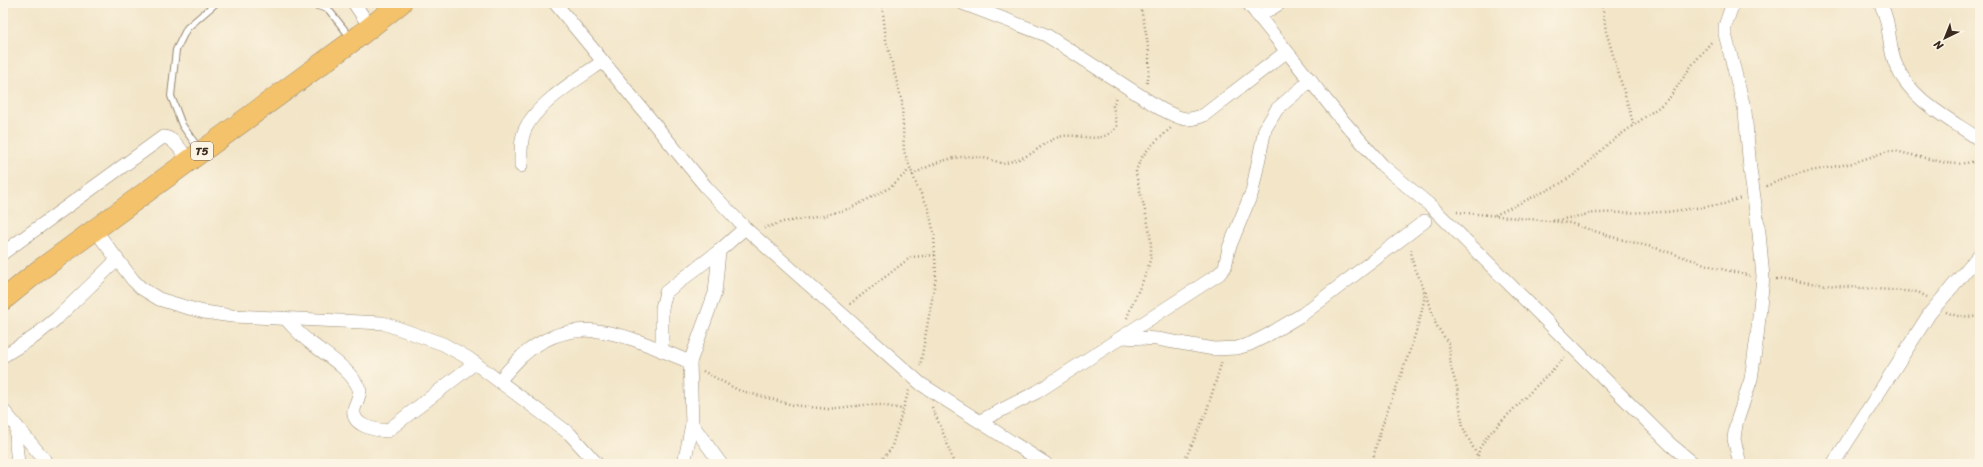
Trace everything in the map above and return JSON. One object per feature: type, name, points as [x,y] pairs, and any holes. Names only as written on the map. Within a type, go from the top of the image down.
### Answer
[{"type":"highway","name":"T5","points":[[3,300],[37,272],[354,40],[401,3]]},
{"type":"street","points":[[354,3],[370,27]]},
{"type":"street","points":[[555,3],[706,187],[748,230],[917,381],[1046,464]]},
{"type":"street","points":[[962,3],[1046,35],[1122,82],[1162,109],[1181,119],[1190,120],[1204,115],[1286,52]]},
{"type":"street","points":[[1248,3],[1337,114],[1382,165],[1433,208],[1670,444],[1694,464]]},
{"type":"street","points":[[1258,17],[1280,3]]},
{"type":"street","points":[[1733,3],[1725,26],[1725,34],[1745,111],[1752,192],[1759,233],[1763,277],[1751,380],[1736,424],[1734,439],[1740,464]]},
{"type":"street","points":[[1880,3],[1889,24],[1896,65],[1910,87],[1926,104],[1980,140]]},
{"type":"street","points":[[521,166],[523,133],[528,122],[570,84],[602,62]]},
{"type":"street","points":[[980,421],[1037,392],[1122,337],[1148,318],[1211,280],[1224,269],[1229,248],[1252,192],[1265,129],[1277,109],[1311,80]]},
{"type":"street","points":[[3,254],[163,137],[167,137],[195,156]]},
{"type":"street","points":[[1122,337],[1157,339],[1199,347],[1226,349],[1250,344],[1294,320],[1425,221]]},
{"type":"street","points":[[95,230],[133,280],[159,299],[204,312],[232,316],[382,323],[443,344],[475,363],[570,434],[597,464]]},
{"type":"street","points":[[662,351],[662,308],[666,292],[748,230]]},
{"type":"street","points":[[684,464],[692,424],[690,362],[715,293],[719,251]]},
{"type":"street","points":[[1833,464],[1859,421],[1936,307],[1980,254]]},
{"type":"street","points":[[3,356],[34,336],[57,318],[117,260]]},
{"type":"street","points":[[285,318],[299,333],[337,364],[356,382],[360,391],[354,410],[355,416],[362,425],[376,430],[387,431],[475,363]]},
{"type":"street","points":[[499,381],[522,356],[542,342],[576,330],[592,330],[621,335],[690,362]]},
{"type":"street","points":[[3,410],[48,464]]},
{"type":"street","points":[[692,424],[721,464]]},
{"type":"street","points":[[17,427],[16,444],[18,464]]},
{"type":"lane","points":[[195,156],[171,96],[176,50],[187,28],[216,3]]},
{"type":"lane","points":[[307,3],[328,9],[354,40]]},
{"type":"path","points":[[878,464],[891,449],[902,409],[917,381],[936,277],[934,234],[928,207],[912,175],[902,140],[902,102],[886,40],[882,3]]},
{"type":"path","points":[[1139,3],[1148,50],[1150,73],[1142,96]]},
{"type":"path","points":[[1602,3],[1606,31],[1634,126]]},
{"type":"path","points":[[1494,216],[1558,185],[1577,173],[1609,143],[1634,126],[1670,97],[1692,65],[1725,26]]},
{"type":"path","points":[[912,175],[934,163],[967,155],[987,157],[1003,164],[1031,154],[1044,144],[1060,137],[1095,138],[1105,136],[1112,132],[1116,126],[1113,106],[1122,82]]},
{"type":"path","points":[[1122,337],[1150,258],[1150,240],[1136,172],[1139,161],[1144,153],[1181,119]]},
{"type":"path","points":[[1549,221],[1596,213],[1667,212],[1724,204],[1800,173],[1853,163],[1888,151],[1896,151],[1946,163],[1958,164],[1980,161]]},
{"type":"path","points":[[748,230],[783,222],[823,216],[851,208],[891,187],[910,169]]},
{"type":"path","points":[[1433,208],[1494,216],[1570,223],[1620,239],[1656,248],[1717,268],[1763,277],[1836,286],[1918,292],[1924,295],[1936,307],[1957,316],[1980,317]]},
{"type":"path","points":[[1425,221],[1411,254],[1438,329],[1449,344],[1451,368],[1457,387],[1463,428],[1477,455],[1478,464]]},
{"type":"path","points":[[840,312],[911,257],[935,255]]},
{"type":"path","points":[[1372,464],[1376,442],[1409,352],[1424,301],[1425,290]]},
{"type":"path","points":[[1183,464],[1206,413],[1226,349]]},
{"type":"path","points":[[1477,455],[1481,445],[1489,434],[1574,349]]},
{"type":"path","points":[[690,362],[727,386],[793,406],[828,410],[864,405],[881,405],[902,409]]},
{"type":"path","points":[[917,381],[946,440],[954,464]]}]
